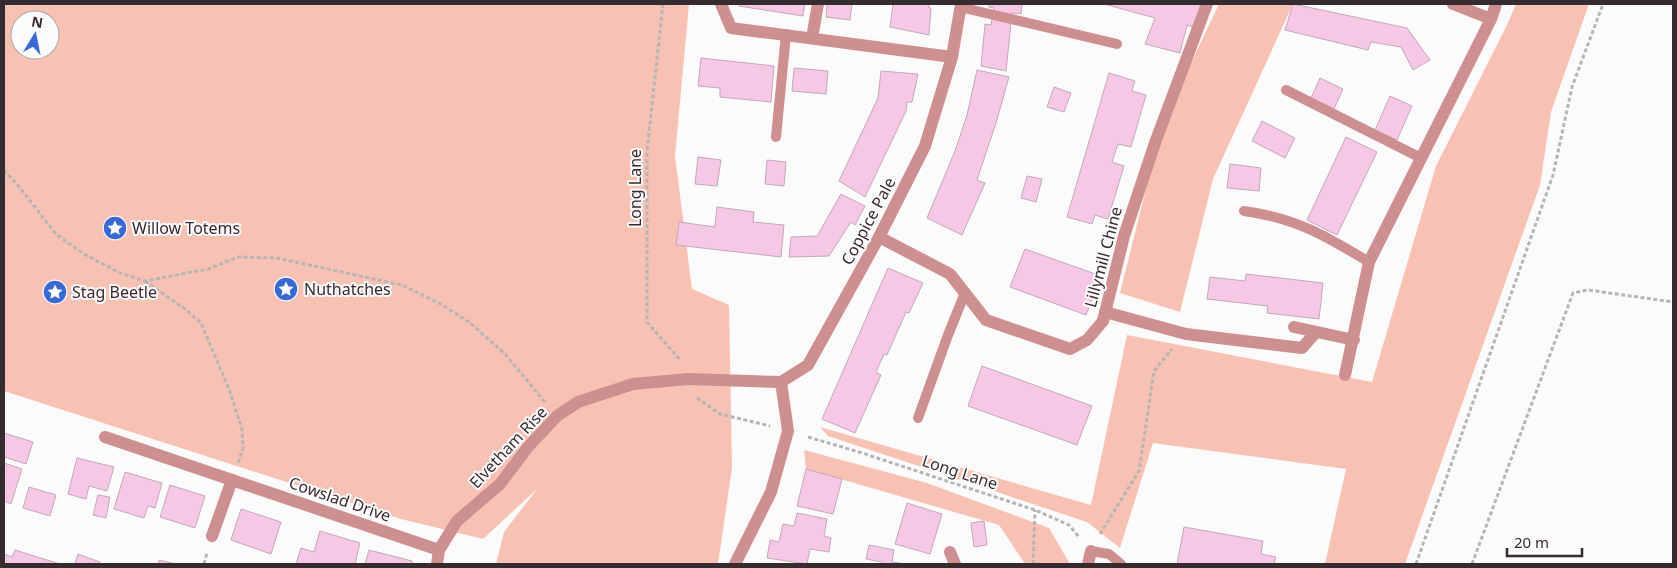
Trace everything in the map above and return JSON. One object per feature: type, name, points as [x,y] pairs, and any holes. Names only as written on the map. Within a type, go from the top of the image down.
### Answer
[{"type":"street","points":[[721,4],[731,28],[952,57]]},
{"type":"street","points":[[812,38],[818,4]]},
{"type":"street","name":"Lillymill Chine","points":[[879,237],[950,274],[986,320],[1070,349],[1087,340],[1102,323],[1124,236],[1156,140],[1207,4]]},
{"type":"street","points":[[1453,4],[1491,19]]},
{"type":"street","points":[[1345,375],[1354,340],[1369,262],[1491,19],[1496,4]]},
{"type":"street","name":"Coppice Pale","points":[[782,382],[808,365],[879,237],[925,146],[952,57],[961,5]]},
{"type":"street","points":[[1105,312],[1186,334],[1302,348],[1316,332]]},
{"type":"street","points":[[1294,327],[1354,340]]},
{"type":"street","name":"Elvetham Rise","points":[[437,564],[439,550],[457,521],[500,484],[528,447],[557,416],[578,402],[633,384],[688,379],[782,382]]},
{"type":"street","points":[[736,564],[771,492],[788,431],[782,382]]},
{"type":"street","name":"Cowslad Drive","points":[[105,437],[439,550]]},
{"type":"street","points":[[212,536],[232,480]]},
{"type":"street","points":[[950,552],[956,564]]},
{"type":"lane","points":[[961,5],[1118,44]]},
{"type":"lane","points":[[776,137],[786,34]]},
{"type":"lane","points":[[1286,90],[1421,158]]},
{"type":"lane","points":[[1244,211],[1265,214],[1308,227],[1369,262]]},
{"type":"lane","points":[[918,418],[965,293]]},
{"type":"lane","points":[[1090,558],[1109,554],[1121,564]]},
{"type":"path","name":"Long Lane","points":[[663,4],[646,151],[647,322],[680,360]]},
{"type":"path","points":[[1416,564],[1553,175],[1572,87],[1603,4]]},
{"type":"path","points":[[4,170],[56,234],[84,254],[120,273],[145,281],[185,309],[201,323],[229,388],[242,429],[242,449],[232,480]]},
{"type":"path","points":[[145,281],[208,269],[238,257],[248,257],[277,258],[402,285],[439,303],[469,322],[505,354],[557,416]]},
{"type":"path","points":[[1472,564],[1573,293],[1588,290],[1673,302]]},
{"type":"path","points":[[1090,558],[1115,508],[1139,471],[1154,371],[1186,334]]},
{"type":"path","points":[[697,398],[720,414],[771,427]]},
{"type":"path","name":"Long Lane","points":[[808,437],[1035,510],[1069,525],[1090,558]]},
{"type":"path","points":[[1033,564],[1035,510]]},
{"type":"shaded area","points":[[4,4],[689,4],[675,156],[692,289],[729,305],[732,468],[718,564],[496,564],[504,532],[537,489],[483,539],[401,519],[4,391]]},
{"type":"shaded area","points":[[1219,4],[1293,4],[1213,179],[1180,312],[1120,293],[1162,124]]},
{"type":"shaded area","points":[[1516,4],[1589,4],[1551,112],[1540,185],[1405,564],[1325,564],[1346,469],[1153,443],[1120,548],[1087,522],[828,436],[820,427],[1091,505],[1127,335],[1372,382],[1436,166]]},
{"type":"shaded area","points":[[804,450],[927,483],[1049,528],[1070,564],[1025,564],[999,525],[806,469]]},
{"type":"building","points":[[739,4],[805,4],[803,16],[739,6]]},
{"type":"building","points":[[827,4],[852,4],[850,20],[826,17]]},
{"type":"building","points":[[893,4],[929,4],[929,8],[931,8],[929,35],[890,27]]},
{"type":"building","points":[[989,4],[1022,4],[1021,14],[1012,13],[1006,71],[981,66],[985,24],[991,25],[994,8],[989,7]]},
{"type":"building","points":[[1104,4],[1201,4],[1194,28],[1187,25],[1180,53],[1145,44],[1155,18]]},
{"type":"building","points":[[1293,4],[1407,28],[1430,60],[1413,70],[1401,47],[1371,42],[1368,50],[1285,30]]},
{"type":"building","points":[[701,58],[774,66],[771,102],[720,97],[720,88],[698,86]]},
{"type":"building","points":[[794,68],[828,71],[826,94],[792,91]]},
{"type":"building","points":[[977,70],[1009,77],[977,180],[985,183],[962,235],[927,218],[955,151],[967,115]]},
{"type":"building","points":[[881,71],[918,74],[912,102],[907,102],[906,111],[865,197],[839,181],[878,98]]},
{"type":"building","points":[[1109,73],[1135,81],[1132,91],[1146,95],[1131,147],[1118,144],[1112,162],[1124,166],[1108,219],[1095,215],[1092,224],[1067,217]]},
{"type":"building","points":[[1320,78],[1343,89],[1334,109],[1311,98]]},
{"type":"building","points":[[1054,87],[1071,93],[1064,112],[1047,107]]},
{"type":"building","points":[[1390,96],[1412,106],[1397,140],[1375,130]]},
{"type":"building","points":[[1262,121],[1295,138],[1285,158],[1252,141]]},
{"type":"building","points":[[1346,137],[1377,152],[1337,235],[1307,220]]},
{"type":"building","points":[[698,157],[721,160],[717,186],[695,184]]},
{"type":"building","points":[[767,160],[786,162],[784,186],[765,184]]},
{"type":"building","points":[[1230,164],[1261,168],[1259,191],[1227,188]]},
{"type":"building","points":[[1027,176],[1042,179],[1036,202],[1021,198]]},
{"type":"building","points":[[841,194],[865,206],[855,225],[851,222],[829,256],[789,257],[791,237],[817,236]]},
{"type":"building","points":[[717,207],[754,212],[753,222],[784,225],[781,257],[676,245],[679,222],[715,227]]},
{"type":"building","points":[[1025,249],[1101,276],[1086,315],[1010,287]]},
{"type":"building","points":[[888,268],[923,283],[909,313],[906,312],[887,355],[884,354],[876,372],[881,375],[855,433],[822,419]]},
{"type":"building","points":[[1246,274],[1323,283],[1319,319],[1267,313],[1268,306],[1207,299],[1210,277],[1245,281]]},
{"type":"building","points":[[982,366],[1092,406],[1077,445],[968,406]]},
{"type":"building","points":[[4,433],[33,442],[26,464],[4,457]]},
{"type":"building","points":[[77,458],[114,467],[107,491],[89,486],[86,499],[68,494]]},
{"type":"building","points":[[4,463],[22,469],[11,504],[4,501]]},
{"type":"building","points":[[806,469],[842,479],[833,514],[797,506]]},
{"type":"building","points":[[125,472],[162,483],[155,508],[148,506],[144,518],[114,509]]},
{"type":"building","points":[[170,485],[205,496],[195,528],[160,517]]},
{"type":"building","points":[[29,487],[56,495],[50,516],[23,508]]},
{"type":"building","points":[[98,495],[110,497],[106,518],[93,515]]},
{"type":"building","points":[[907,503],[942,514],[930,554],[895,544]]},
{"type":"building","points":[[241,509],[281,522],[271,554],[231,540]]},
{"type":"building","points":[[797,513],[827,519],[824,536],[831,538],[829,552],[810,549],[807,564],[767,558],[770,540],[779,542],[783,524],[794,526]]},
{"type":"building","points":[[984,521],[987,545],[974,547],[971,523]]},
{"type":"building","points":[[1184,527],[1263,541],[1261,554],[1276,557],[1274,564],[1177,564]]},
{"type":"building","points":[[320,531],[360,543],[355,564],[296,564],[301,548],[314,552]]},
{"type":"building","points":[[869,545],[894,550],[892,562],[906,564],[882,564],[882,562],[866,559]]},
{"type":"building","points":[[15,550],[60,564],[4,564],[4,554],[12,557]]},
{"type":"building","points":[[369,550],[412,561],[413,564],[365,564]]},
{"type":"building","points":[[78,554],[100,562],[99,564],[75,564]]},
{"type":"building","points":[[159,560],[176,564],[158,564]]},
{"type":"place","name":"Willow Totems","points":[[115,228]]},
{"type":"place","name":"Nuthatches","points":[[286,289]]},
{"type":"place","name":"Stag Beetle","points":[[55,292]]}]
